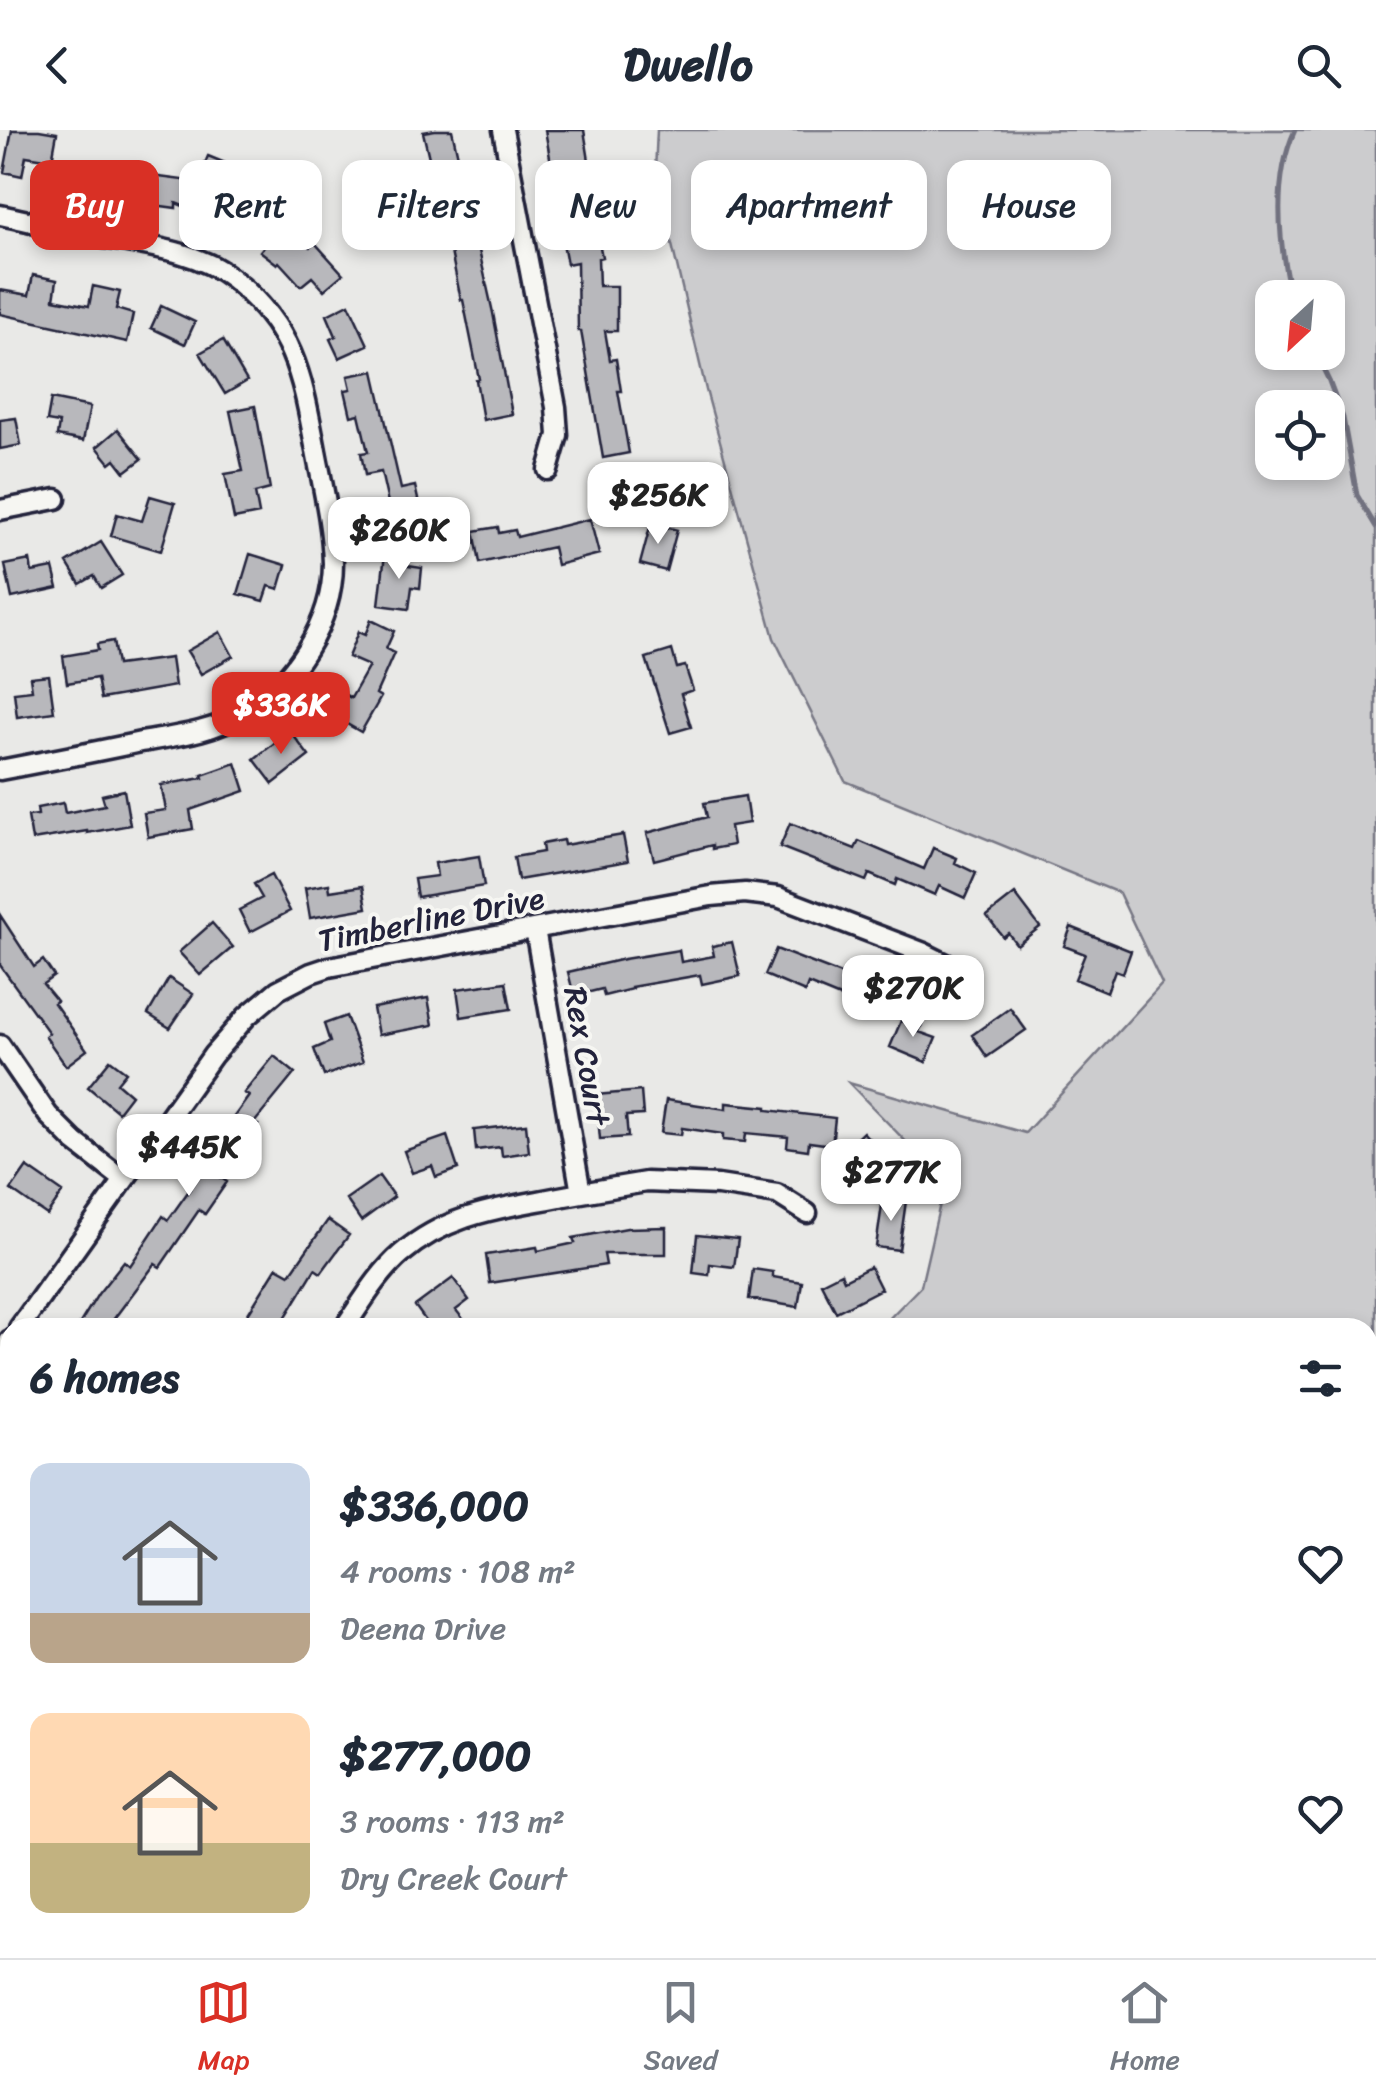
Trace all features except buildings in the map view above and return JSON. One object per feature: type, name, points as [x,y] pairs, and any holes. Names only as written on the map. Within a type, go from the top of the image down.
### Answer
[{"type":"street","points":[[503,130],[556,407],[558,435],[548,470]]},
{"type":"street","points":[[0,216],[169,251],[229,276],[255,299],[290,345],[297,363],[330,522],[333,567],[328,599],[314,636],[295,668],[243,713],[201,730],[0,770]]},
{"type":"street","points":[[0,510],[56,499]]},
{"type":"street","name":"Timberline Drive","points":[[26,1318],[246,1016],[278,990],[310,973],[710,896],[745,893],[778,897],[924,952],[950,966]]},
{"type":"street","name":"Rex Court","points":[[535,929],[581,1192]]},
{"type":"street","points":[[0,1045],[48,1115],[124,1180]]},
{"type":"street","points":[[351,1318],[385,1270],[427,1234],[484,1211],[646,1182],[718,1185],[777,1194],[807,1213]]},
{"type":"shaded area","points":[[657,130],[1376,130],[1376,1318],[890,1318],[921,1286],[945,1182],[849,1083],[1025,1133],[1162,984],[1119,893],[845,781],[774,638],[706,390],[671,240],[671,160],[656,160]]},
{"type":"waterway","points":[[1288,280],[1280,191],[1295,130]]},
{"type":"waterway","points":[[1324,370],[1343,418],[1357,495],[1376,527]]}]
